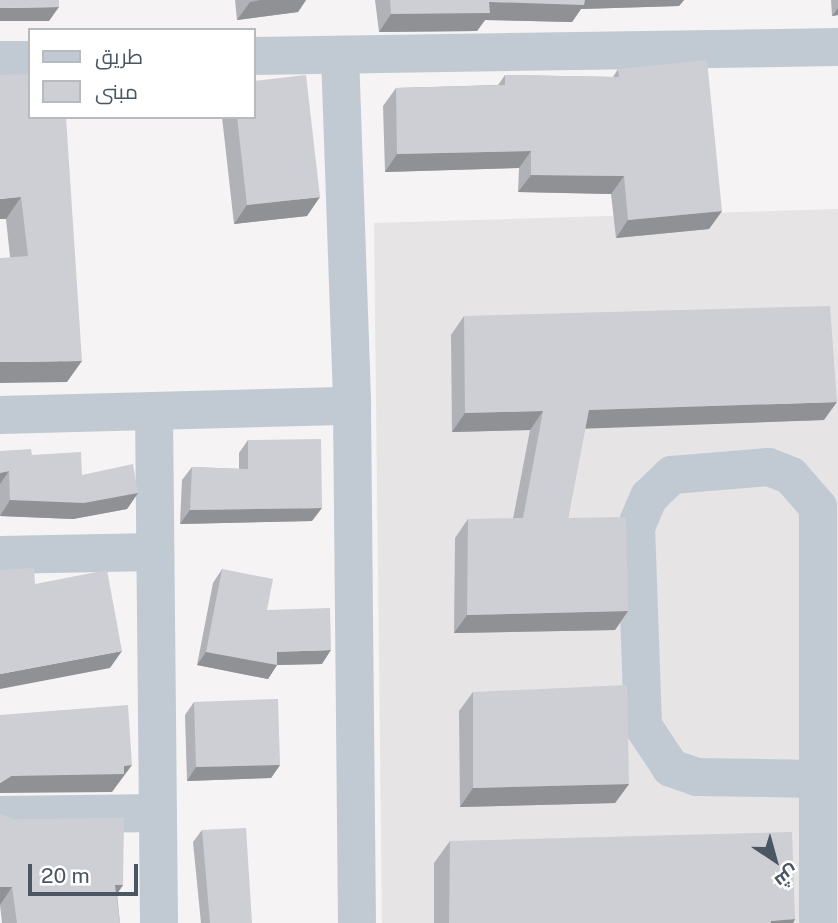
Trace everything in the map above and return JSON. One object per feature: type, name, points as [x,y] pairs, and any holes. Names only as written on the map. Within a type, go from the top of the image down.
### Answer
[{"type":"street","points":[[256,56],[838,47]]},
{"type":"street","points":[[340,55],[352,406],[356,923]]},
{"type":"street","points":[[0,60],[28,60]]},
{"type":"street","points":[[0,415],[352,406]]},
{"type":"street","points":[[154,411],[159,923]]},
{"type":"street","points":[[816,779],[697,777],[671,768],[643,726],[636,527],[649,497],[672,475],[769,467],[791,476],[818,507],[818,923]]},
{"type":"street","points":[[0,555],[155,552]]},
{"type":"street","points":[[0,815],[158,813]]},
{"type":"shaded area","points":[[838,209],[838,923],[382,923],[374,223]]},
{"type":"building","points":[[0,0],[59,0],[59,7],[0,8]]},
{"type":"building","points":[[390,0],[585,0],[584,5],[489,2],[490,13],[391,14]]},
{"type":"building","points":[[707,60],[722,211],[628,220],[624,176],[531,175],[531,151],[397,154],[396,88],[505,85],[505,75],[619,77],[618,69]]},
{"type":"building","points":[[28,74],[28,119],[66,119],[82,361],[0,362],[0,258],[28,256],[21,197],[0,199],[0,75]]},
{"type":"building","points":[[306,75],[320,197],[247,205],[237,119],[256,119],[256,81]]},
{"type":"building","points":[[830,306],[837,402],[589,410],[568,518],[626,517],[628,611],[467,615],[468,519],[523,518],[543,411],[465,413],[464,316]]},
{"type":"building","points":[[321,439],[322,508],[190,510],[192,467],[248,469],[248,440]]},
{"type":"building","points":[[31,449],[32,455],[81,452],[82,475],[133,464],[138,493],[84,503],[10,500],[9,471],[0,473],[0,451]]},
{"type":"building","points":[[34,568],[35,584],[107,570],[122,651],[0,674],[0,570]]},
{"type":"building","points":[[222,569],[273,579],[267,610],[330,608],[331,650],[277,652],[277,665],[206,652]]},
{"type":"building","points":[[627,685],[629,784],[473,788],[473,692]]},
{"type":"building","points":[[278,699],[280,765],[196,767],[194,702]]},
{"type":"building","points":[[128,705],[132,765],[124,765],[124,774],[11,776],[0,783],[0,715]]},
{"type":"building","points":[[0,813],[12,819],[124,818],[123,885],[115,885],[120,923],[17,923],[12,887],[0,887]]},
{"type":"building","points":[[246,828],[252,923],[210,923],[202,830]]},
{"type":"building","points":[[792,832],[795,919],[771,923],[449,923],[450,841]]}]
